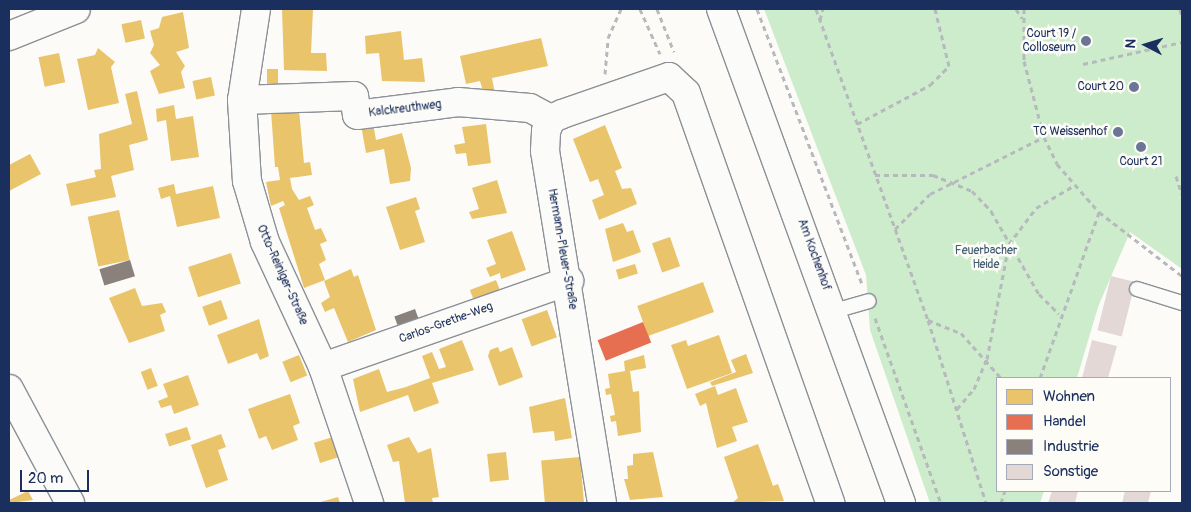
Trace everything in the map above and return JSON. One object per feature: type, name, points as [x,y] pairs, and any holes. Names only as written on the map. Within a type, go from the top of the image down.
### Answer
[{"type":"street","name":"Otto-Reiniger-Straße","points":[[256,9],[242,100],[242,149],[255,214],[323,367],[369,503]]},
{"type":"street","name":"Am Kochenhof","points":[[721,9],[834,311],[901,503]]},
{"type":"street","points":[[9,36],[68,10]]},
{"type":"street","points":[[551,119],[609,96],[669,77],[686,93],[830,503]]},
{"type":"street","name":"Kalckreuthweg","points":[[242,100],[354,96],[356,115],[458,102],[530,108],[551,119]]},
{"type":"street","name":"Hermann-Pleuer-Straße","points":[[551,119],[545,151],[569,281],[602,503]]},
{"type":"street","name":"Carlos-Grethe-Weg","points":[[323,367],[569,281]]},
{"type":"street","points":[[9,389],[70,503]]},
{"type":"lane","points":[[1137,289],[1182,303]]},
{"type":"lane","points":[[834,311],[869,301]]},
{"type":"path","points":[[609,96],[603,60],[612,21],[621,9]]},
{"type":"path","points":[[640,9],[669,77]]},
{"type":"path","points":[[657,9],[675,55],[669,77]]},
{"type":"path","points":[[757,9],[869,301],[941,503]]},
{"type":"path","points":[[816,9],[928,320],[986,503]]},
{"type":"path","points":[[820,21],[823,9]]},
{"type":"path","points":[[857,124],[922,90],[949,66],[935,9]]},
{"type":"path","points":[[1016,9],[1022,18]]},
{"type":"path","points":[[1024,9],[1022,18],[1024,61],[1044,137],[1075,185],[1099,212],[1182,276]]},
{"type":"path","points":[[1180,9],[1182,17]]},
{"type":"path","points":[[1083,64],[1182,42]]},
{"type":"path","points":[[894,229],[914,206],[953,181],[1044,137]]},
{"type":"path","points":[[875,175],[933,175],[953,181],[991,212],[1039,294],[1059,314]]},
{"type":"path","points":[[1176,176],[1182,194]]},
{"type":"path","points":[[957,409],[974,389],[988,359],[1010,244],[1036,208],[1075,185]]},
{"type":"path","points":[[1040,377],[1059,314],[1099,212]]},
{"type":"path","points":[[928,320],[961,333],[988,359],[999,377]]},
{"type":"green space","name":"Feuerbacher Heide","points":[[764,9],[1182,9],[1182,269],[1130,232],[1098,307],[1077,377],[996,377],[996,492],[1044,492],[1040,503],[930,503],[870,330],[866,275]]},
{"type":"building: Wohnen","points":[[282,9],[313,9],[311,53],[326,53],[327,71],[284,70]]},
{"type":"building: Wohnen","points":[[183,12],[189,48],[176,52],[185,66],[181,72],[185,88],[159,94],[150,71],[160,65],[150,53],[154,45],[150,31],[159,28],[162,17]]},
{"type":"building: Wohnen","points":[[141,20],[145,39],[125,43],[121,24]]},
{"type":"building: Wohnen","points":[[401,31],[404,60],[422,58],[425,82],[382,81],[379,53],[366,54],[365,36]]},
{"type":"building: Wohnen","points":[[541,38],[548,66],[492,78],[495,94],[484,95],[480,81],[466,84],[460,56]]},
{"type":"building: Wohnen","points":[[98,48],[115,62],[111,67],[119,103],[88,110],[77,59],[95,55]]},
{"type":"building: Wohnen","points":[[59,53],[65,82],[45,87],[38,57]]},
{"type":"building: Wohnen","points":[[267,69],[278,69],[278,84],[267,84]]},
{"type":"building: Wohnen","points":[[211,77],[215,96],[196,100],[192,81]]},
{"type":"building: Wohnen","points":[[137,91],[148,140],[129,145],[134,170],[111,176],[116,197],[71,206],[66,184],[96,177],[94,170],[101,169],[99,134],[132,124],[125,94]]},
{"type":"building: Wohnen","points":[[174,105],[176,119],[193,116],[199,157],[171,161],[166,120],[157,122],[156,109]]},
{"type":"building: Wohnen","points":[[299,110],[304,163],[310,162],[312,175],[290,178],[292,189],[299,200],[310,196],[314,205],[307,208],[315,230],[321,228],[327,241],[320,244],[326,260],[319,264],[325,280],[304,288],[279,208],[285,205],[283,201],[271,206],[266,182],[280,180],[278,167],[275,167],[271,111]]},
{"type":"building: Wohnen","points":[[373,123],[376,140],[402,133],[411,168],[410,181],[390,184],[384,149],[366,153],[361,125]]},
{"type":"building: Wohnen","points":[[486,124],[491,163],[468,166],[466,153],[456,154],[454,145],[465,143],[462,127]]},
{"type":"building: Wohnen","points":[[605,125],[622,168],[615,171],[622,189],[631,188],[637,204],[599,220],[592,200],[604,195],[598,179],[590,182],[573,139]]},
{"type":"building: Wohnen","points":[[30,154],[41,174],[9,191],[9,165]]},
{"type":"building: Wohnen","points":[[497,180],[507,213],[472,219],[469,212],[479,209],[472,188]]},
{"type":"building: Wohnen","points":[[174,184],[176,194],[213,186],[220,218],[177,227],[170,196],[161,199],[158,188]]},
{"type":"building: Wohnen","points":[[416,197],[420,209],[415,211],[425,242],[400,250],[386,207]]},
{"type":"building: Wohnen","points":[[119,210],[130,260],[98,267],[88,217]]},
{"type":"building: Wohnen","points":[[623,223],[627,232],[633,230],[641,252],[613,262],[605,229]]},
{"type":"building: Wohnen","points":[[512,231],[526,270],[501,279],[500,273],[490,277],[486,268],[496,264],[487,240]]},
{"type":"building: Wohnen","points":[[670,237],[680,266],[662,272],[652,243]]},
{"type":"building: Wohnen","points":[[231,253],[241,283],[198,297],[188,267]]},
{"type":"building: Wohnen","points":[[635,264],[638,274],[619,279],[616,270]]},
{"type":"building: Wohnen","points":[[351,269],[354,277],[358,275],[376,330],[348,342],[334,308],[325,312],[321,303],[330,297],[324,281]]},
{"type":"building: Wohnen","points":[[496,280],[501,293],[475,303],[470,290]]},
{"type":"building: Wohnen","points":[[703,282],[714,312],[648,336],[637,306]]},
{"type":"building: Wohnen","points":[[135,288],[142,306],[162,303],[166,312],[160,315],[165,331],[129,343],[109,298]]},
{"type":"building: Wohnen","points":[[221,300],[228,319],[209,326],[202,307]]},
{"type":"building: Wohnen","points":[[547,310],[557,337],[532,346],[522,319]]},
{"type":"building: Wohnen","points":[[259,319],[269,356],[260,360],[257,353],[228,364],[217,335]]},
{"type":"building: Wohnen","points":[[719,335],[732,373],[687,389],[671,345],[686,340],[688,346]]},
{"type":"building: Wohnen","points":[[462,340],[474,370],[432,383],[439,403],[414,412],[408,395],[360,412],[353,379],[379,369],[387,392],[406,387],[430,378],[422,356],[432,352],[439,369],[446,367],[439,349]]},
{"type":"building: Wohnen","points":[[498,347],[500,352],[512,347],[523,377],[499,386],[488,356],[490,350]]},
{"type":"building: Wohnen","points":[[746,354],[753,373],[712,386],[710,382],[736,372],[731,360]]},
{"type":"building: Wohnen","points":[[299,355],[307,375],[291,382],[282,362]]},
{"type":"building: Wohnen","points":[[644,355],[646,368],[630,371],[633,392],[639,391],[641,432],[618,436],[616,421],[611,422],[610,416],[615,415],[611,394],[606,395],[605,389],[610,388],[608,374],[625,371],[624,361]]},
{"type":"building: Wohnen","points":[[151,368],[158,386],[148,390],[141,372]]},
{"type":"building: Wohnen","points":[[188,375],[199,405],[174,414],[171,405],[161,408],[158,401],[168,397],[163,384]]},
{"type":"building: Wohnen","points":[[715,386],[718,395],[736,388],[748,422],[732,427],[737,441],[717,448],[706,403],[700,406],[695,394]]},
{"type":"building: Wohnen","points":[[290,394],[300,423],[293,426],[298,440],[272,450],[266,436],[259,439],[248,409]]},
{"type":"building: Wohnen","points":[[565,398],[572,438],[555,441],[554,431],[533,433],[529,407]]},
{"type":"building: Wohnen","points":[[187,427],[191,439],[169,446],[165,434]]},
{"type":"building: Wohnen","points":[[221,434],[226,447],[218,450],[228,480],[206,488],[191,445]]},
{"type":"building: Wohnen","points":[[333,437],[339,457],[320,463],[314,443]]},
{"type":"building: Wohnen","points":[[409,437],[418,453],[431,448],[439,497],[432,498],[433,503],[405,503],[399,461],[393,462],[387,445]]},
{"type":"building: Wohnen","points":[[758,444],[773,486],[778,484],[784,501],[732,503],[738,498],[724,457]]},
{"type":"building: Wohnen","points":[[506,452],[509,480],[490,482],[487,454]]},
{"type":"building: Wohnen","points":[[653,452],[663,497],[630,500],[624,479],[628,479],[627,466],[633,465],[633,454]]},
{"type":"building: Wohnen","points":[[580,457],[584,503],[545,503],[541,460]]},
{"type":"building: Wohnen","points":[[28,491],[33,500],[11,503],[9,500]]},
{"type":"building: Wohnen","points":[[338,497],[340,503],[317,503]]},
{"type":"building: Handel","points":[[643,322],[651,342],[606,361],[598,340]]},
{"type":"building: Industrie","points":[[130,260],[135,276],[104,286],[99,269]]},
{"type":"building: Industrie","points":[[415,309],[420,323],[399,331],[394,317]]},
{"type":"building: Sonstige","points":[[1111,276],[1135,282],[1122,336],[1097,330]]},
{"type":"building: Sonstige","points":[[1092,340],[1117,346],[1108,377],[1082,377]]},
{"type":"building: Sonstige","points":[[1052,492],[1078,492],[1075,503],[1048,503]]},
{"type":"building: Sonstige","points":[[1125,492],[1151,492],[1148,503],[1122,503]]},
{"type":"place","name":"Court 19 / Colloseum","points":[[1086,41]]},
{"type":"place","name":"Court 20","points":[[1134,87]]},
{"type":"place","name":"TC Weissenhof","points":[[1118,132]]},
{"type":"place","name":"Court 21","points":[[1141,147]]}]
